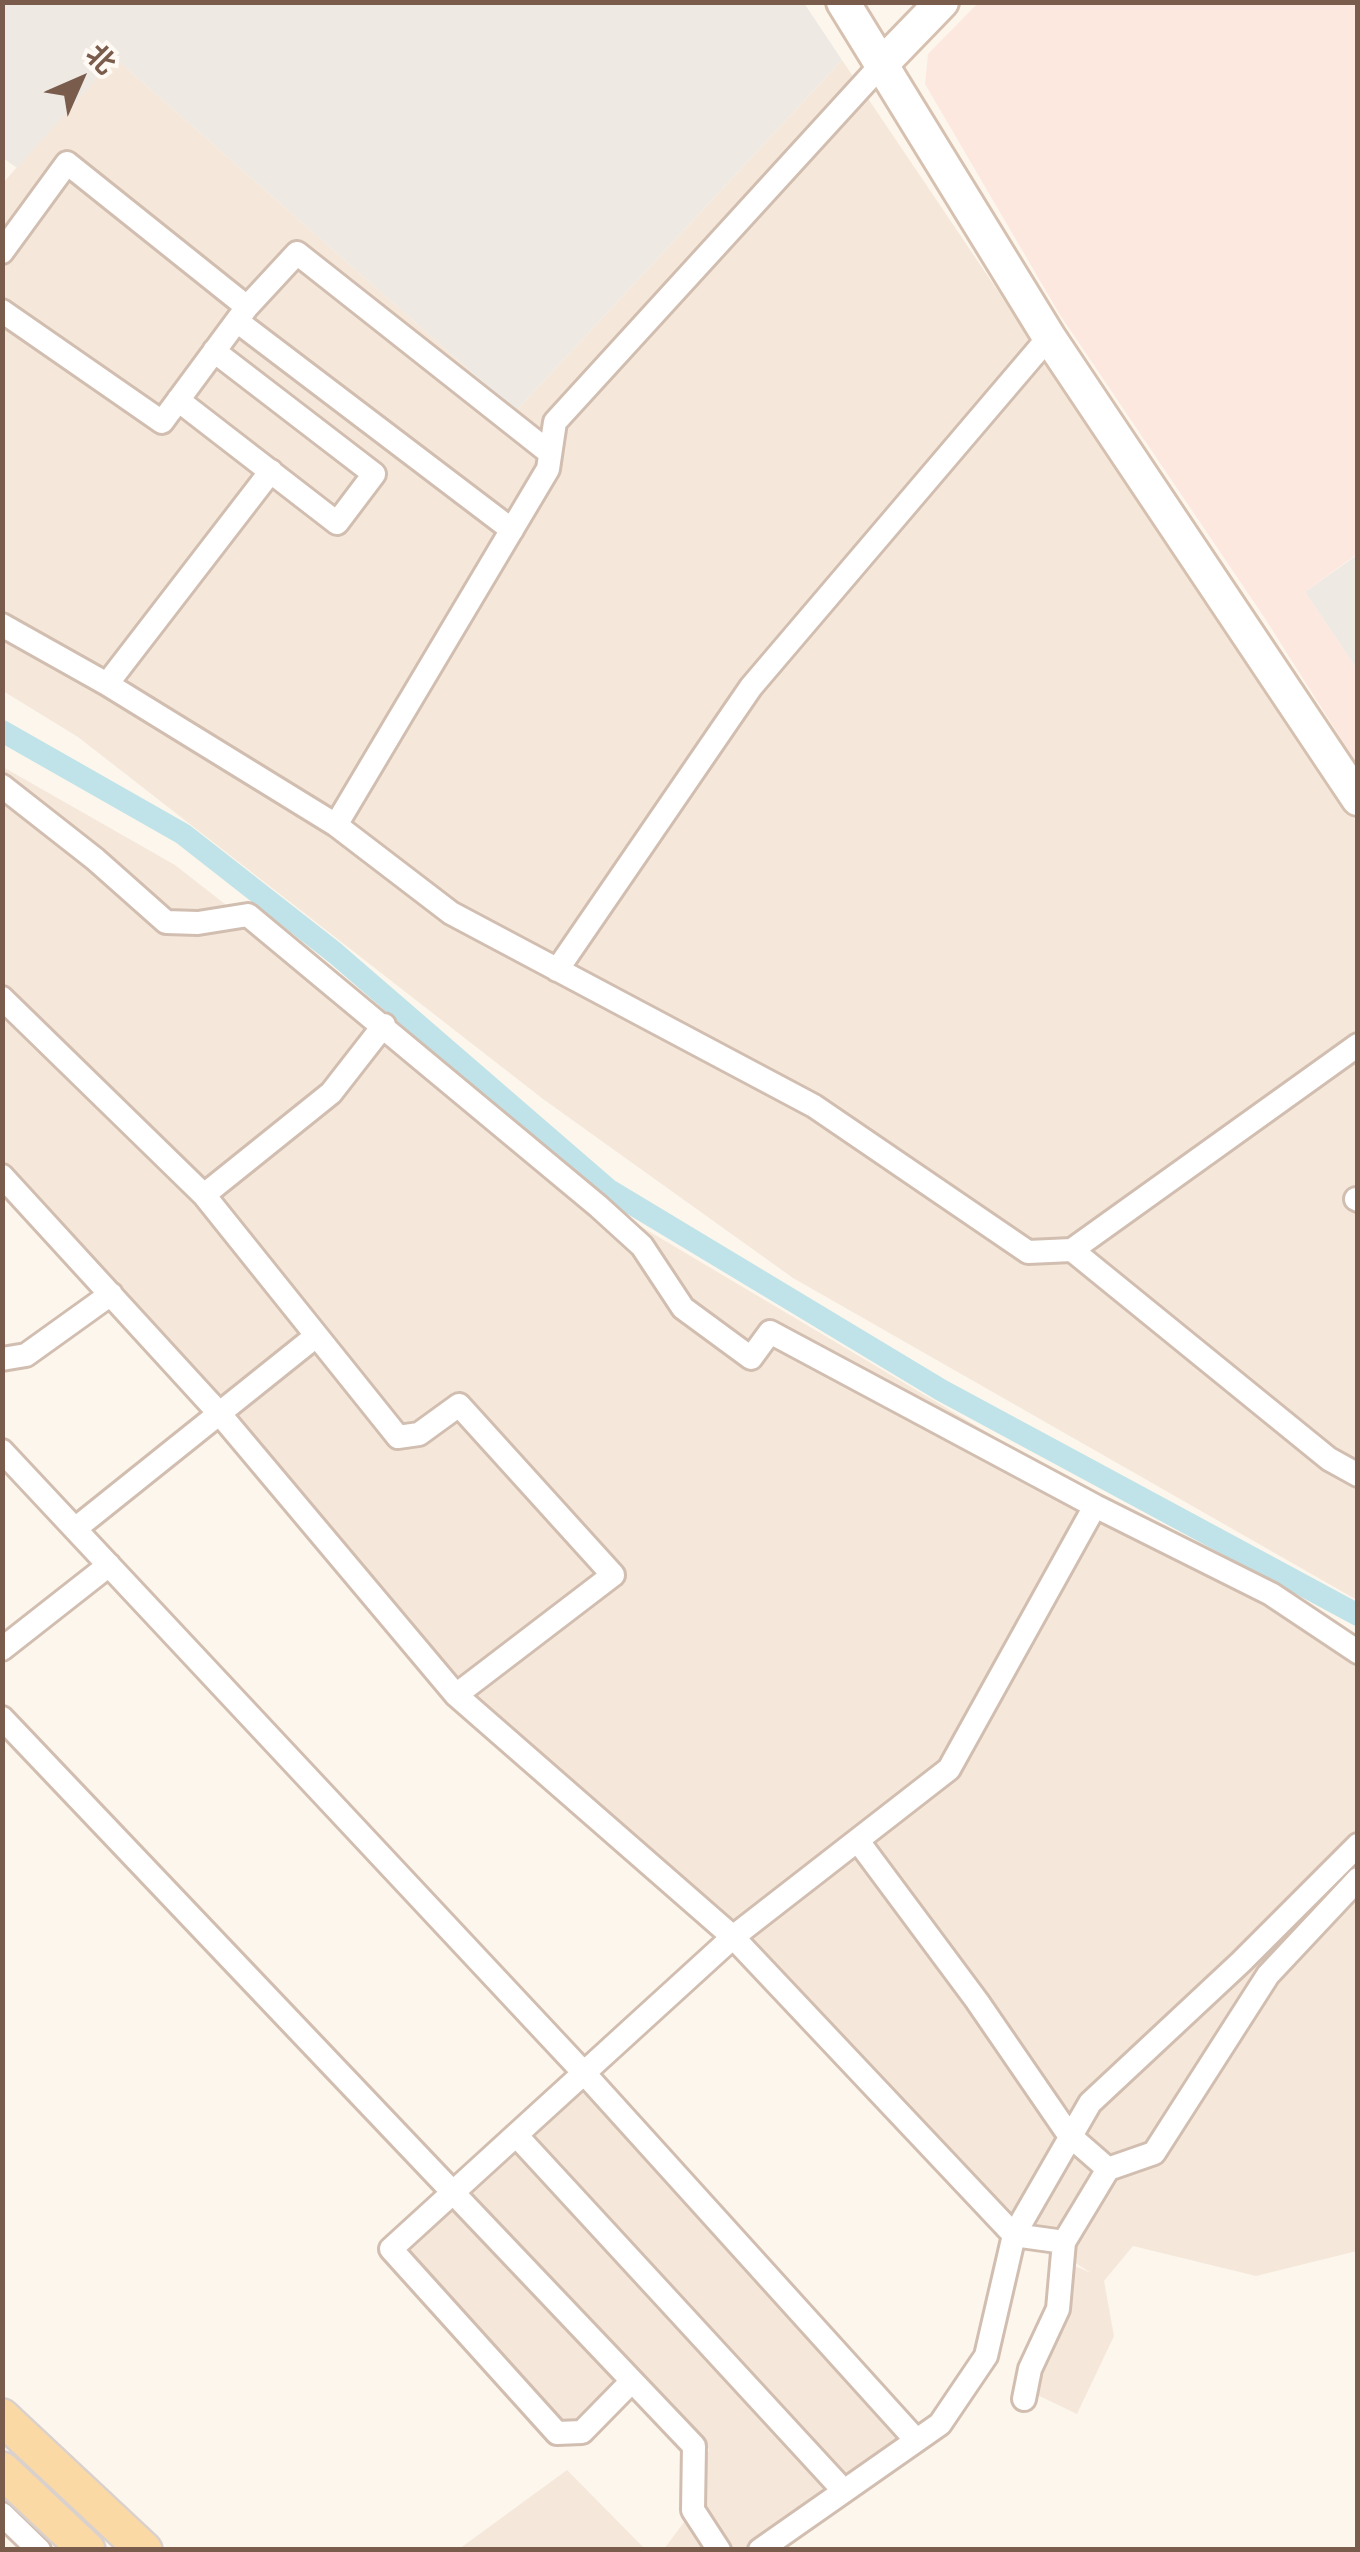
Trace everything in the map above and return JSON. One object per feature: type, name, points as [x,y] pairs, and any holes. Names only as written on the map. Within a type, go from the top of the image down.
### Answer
[{"type":"main road","points":[[843,2],[1050,337],[1358,799]]},
{"type":"main road","points":[[882,64],[942,2]]},
{"type":"main road","points":[[2,2417],[144,2550]]},
{"type":"main road","points":[[2,2470],[18,2506],[87,2550]]},
{"type":"street","points":[[336,826],[548,468],[555,422],[882,64]]},
{"type":"street","points":[[2,252],[66,162],[242,314],[512,530]]},
{"type":"street","points":[[2,310],[162,422],[242,314],[296,253],[550,453]]},
{"type":"street","points":[[556,970],[750,687],[1050,337]]},
{"type":"street","points":[[178,400],[337,522],[374,474],[214,351]]},
{"type":"street","points":[[107,684],[271,472]]},
{"type":"street","points":[[2,625],[107,684],[336,826],[451,913],[814,1106],[1028,1252],[1072,1250],[1358,1045]]},
{"type":"street","points":[[2,786],[166,922],[248,915],[384,1025],[642,1246],[683,1308],[751,1358],[770,1332],[1095,1506],[1271,1594],[1358,1652]]},
{"type":"street","points":[[2,998],[204,1195],[398,1437],[419,1434],[458,1405],[612,1575],[456,1695]]},
{"type":"street","points":[[204,1195],[331,1093],[384,1025]]},
{"type":"street","points":[[2,1176],[219,1412],[456,1695],[733,1937],[1038,2239],[1058,2309],[1030,2369],[1024,2399]]},
{"type":"street","points":[[1072,1250],[1329,1459],[1358,1475]]},
{"type":"street","points":[[2,1359],[26,1354],[111,1294]]},
{"type":"street","points":[[76,1529],[316,1336]]},
{"type":"street","points":[[2,1451],[584,2073],[916,2440]]},
{"type":"street","points":[[632,2381],[582,2432],[558,2433],[391,2249],[733,1937],[950,1769],[1095,1506]]},
{"type":"street","points":[[2,1650],[109,1565]]},
{"type":"street","points":[[2,1718],[694,2446],[693,2510],[719,2550]]},
{"type":"street","points":[[858,1841],[1089,2152]]},
{"type":"street","points":[[760,2550],[940,2424],[986,2356],[1038,2239],[1089,2152],[1090,2102],[1241,1962],[1358,1844]]},
{"type":"street","points":[[1089,2152],[1154,2153],[1268,1975],[1358,1880]]},
{"type":"street","points":[[516,2135],[844,2491]]},
{"type":"street","points":[[1038,2239],[1089,2152]]},
{"type":"street","points":[[18,2506],[39,2550]]},
{"type":"shaded area","points":[[3,2],[804,3],[842,60],[516,411],[115,58],[17,168],[3,158]]},
{"type":"shaded area","points":[[978,3],[1357,3],[1357,554],[1305,592],[1357,669],[1357,764],[1266,620],[1060,315],[925,84],[928,54]]},
{"type":"shaded area","points":[[114,57],[516,411],[842,60],[1357,823],[1357,1600],[793,1278],[543,1099],[78,737],[3,691],[3,183]]},
{"type":"shaded area","points":[[1357,555],[1357,669],[1305,592]]},
{"type":"shaded area","points":[[3,767],[175,865],[625,1217],[1357,1652],[1357,2251],[1256,2276],[1133,2246],[1104,2281],[1114,2336],[1077,2414],[1033,2393],[1062,2260],[1091,2273],[1021,2228],[463,1688],[226,1406],[3,1162]]},
{"type":"shaded area","points":[[584,2073],[916,2440],[756,2549],[664,2549],[693,2510],[709,2449],[632,2381],[582,2432],[557,2433],[391,2249]]},
{"type":"shaded area","points":[[567,2470],[645,2549],[459,2549]]},
{"type":"waterway","points":[[2,731],[183,834],[335,953],[609,1190],[941,1390],[1358,1615]]}]
